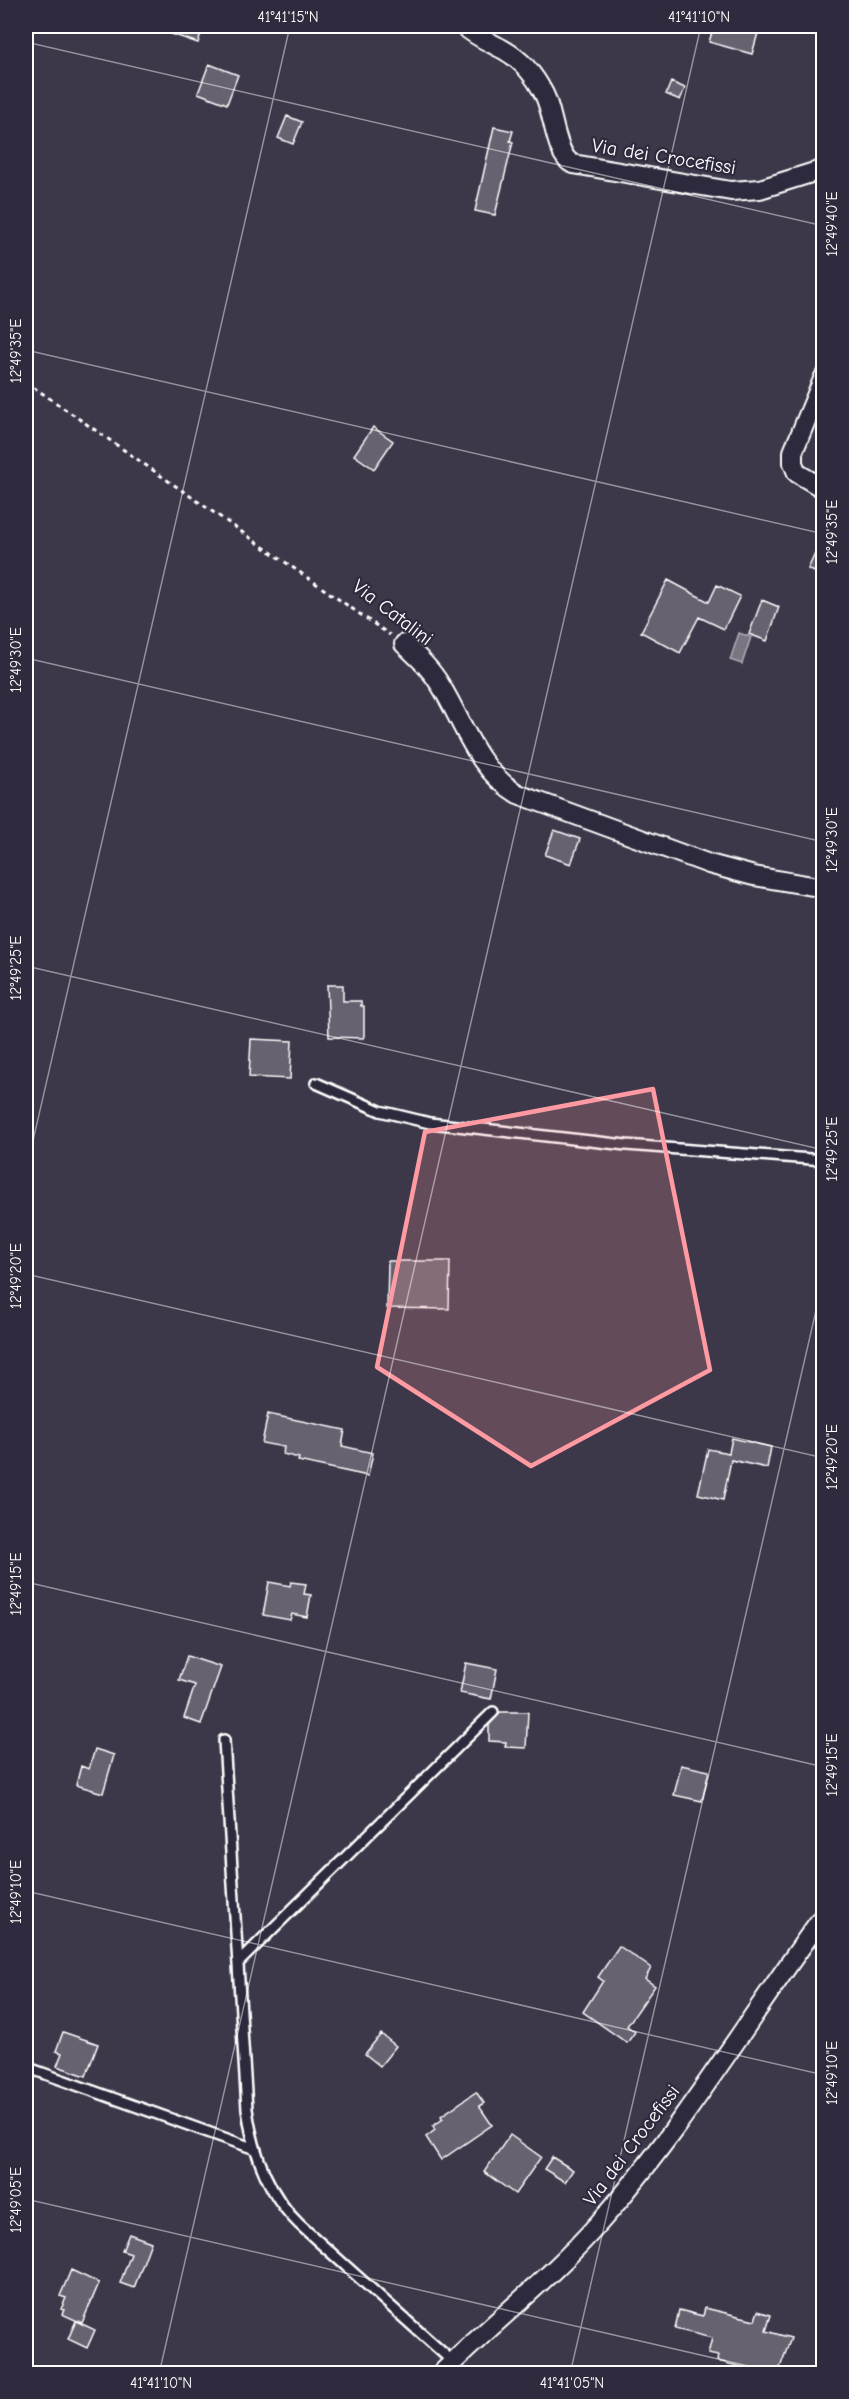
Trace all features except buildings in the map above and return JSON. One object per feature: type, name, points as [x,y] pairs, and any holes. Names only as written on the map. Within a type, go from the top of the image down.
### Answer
[{"type":"street","name":"Via dei Crocefissi","points":[[464,26],[483,40],[505,51],[527,68],[549,103],[562,156],[573,164],[731,191],[760,189],[824,169]]},
{"type":"street","points":[[824,377],[793,457],[797,473],[824,489]]},
{"type":"street","name":"Via Catalini","points":[[404,644],[425,663],[440,683],[480,758],[502,782],[518,794],[708,864],[754,876],[824,888]]},
{"type":"street","name":"Via dei Crocefissi","points":[[447,2368],[560,2265],[622,2197],[824,1915]]},
{"type":"lane","points":[[316,1083],[380,1111],[430,1123],[615,1144],[824,1160]]},
{"type":"lane","points":[[239,1962],[493,1712]]},
{"type":"lane","points":[[224,1740],[247,2109],[255,2149],[272,2191],[291,2217],[447,2368]]},
{"type":"lane","points":[[26,2067],[255,2149]]},
{"type":"path","name":"Via Catalini","points":[[26,382],[404,644]]},
{"type":"highlighted area","points":[[653,1089],[710,1370],[531,1466],[377,1367],[425,1132]]},
{"type":"shaded area","points":[[739,633],[751,637],[742,664],[730,660]]}]
